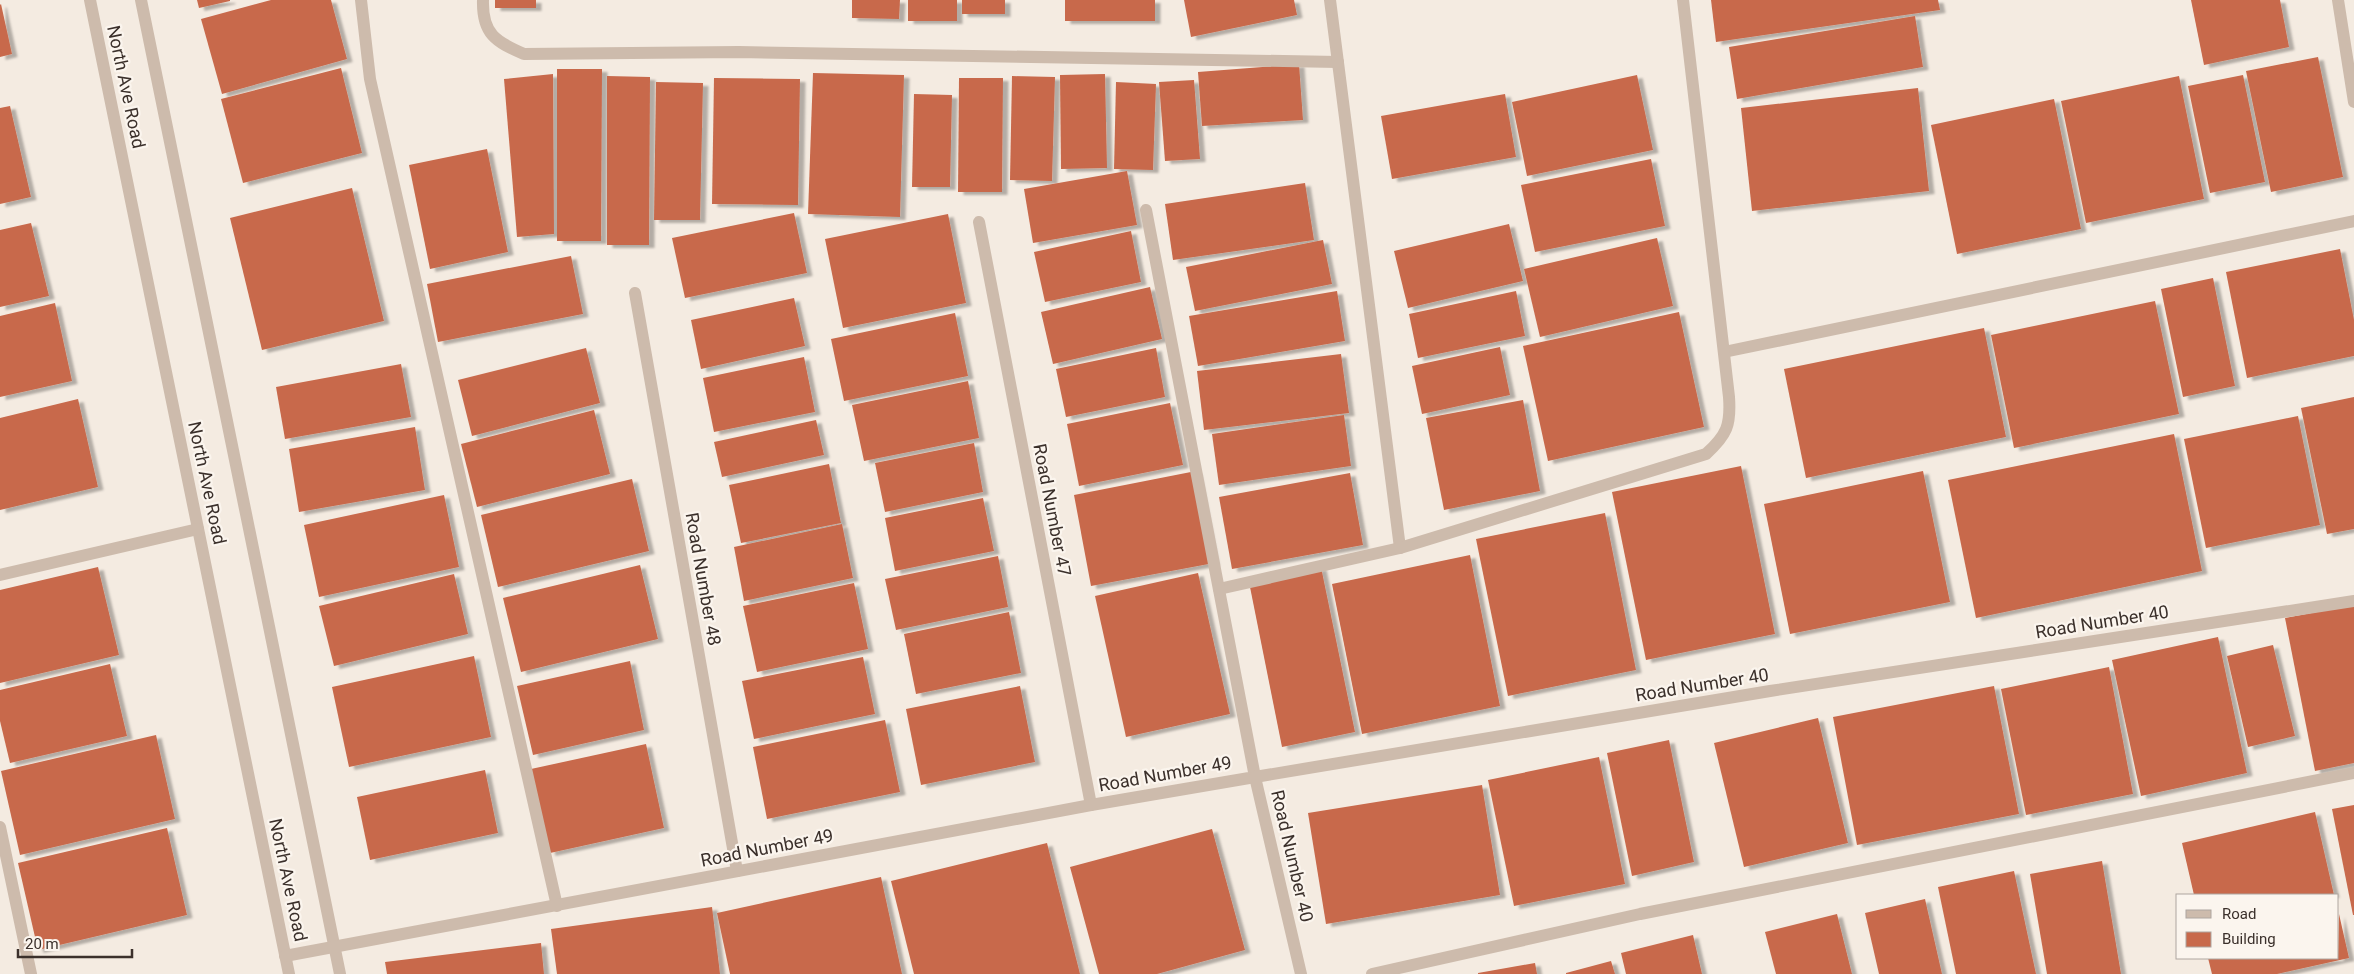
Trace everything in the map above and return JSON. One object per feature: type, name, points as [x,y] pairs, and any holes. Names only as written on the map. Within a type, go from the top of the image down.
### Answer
[{"type":"street","name":"North Ave Road","points":[[90,0],[289,974]]},
{"type":"street","points":[[140,0],[340,974]]},
{"type":"street","points":[[361,0],[370,79],[557,906]]},
{"type":"street","points":[[484,0],[483,10],[488,29],[501,44],[524,54],[739,52],[1338,62]]},
{"type":"street","points":[[1330,0],[1400,548]]},
{"type":"street","points":[[1219,588],[1400,548],[1706,454],[1722,439],[1730,416],[1682,0]]},
{"type":"street","points":[[2338,0],[2354,102]]},
{"type":"street","points":[[1146,210],[1256,777]]},
{"type":"street","points":[[1724,352],[2354,221]]},
{"type":"street","name":"Road Number 47","points":[[979,222],[1091,805]]},
{"type":"street","name":"Road Number 48","points":[[635,294],[737,871]]},
{"type":"street","points":[[0,575],[198,529]]},
{"type":"street","name":"Road Number 40","points":[[1301,974],[1256,777],[1780,690],[2354,600]]},
{"type":"street","points":[[1372,974],[1640,914],[2354,773]]},
{"type":"street","name":"Road Number 49","points":[[285,956],[1091,805],[1256,777]]},
{"type":"street","points":[[0,827],[31,974]]},
{"type":"building","points":[[197,0],[230,0],[230,1],[199,8]]},
{"type":"building","points":[[271,0],[331,0],[347,59],[222,94],[201,19]]},
{"type":"building","points":[[495,0],[536,0],[536,8],[495,8]]},
{"type":"building","points":[[852,0],[900,0],[899,19],[852,18]]},
{"type":"building","points":[[908,0],[957,0],[957,21],[908,21]]},
{"type":"building","points":[[962,0],[1005,0],[1005,14],[962,14]]},
{"type":"building","points":[[1065,0],[1155,0],[1155,21],[1065,21]]},
{"type":"building","points":[[1184,0],[1294,0],[1297,15],[1191,37]]},
{"type":"building","points":[[1711,0],[1938,0],[1940,10],[1716,42]]},
{"type":"building","points":[[2191,0],[2280,0],[2289,47],[2204,65]]},
{"type":"building","points":[[0,5],[12,54],[0,57]]},
{"type":"building","points":[[1915,16],[1923,67],[1737,99],[1729,47]]},
{"type":"building","points":[[2318,57],[2343,177],[2271,192],[2246,71]]},
{"type":"building","points":[[1299,64],[1303,120],[1202,126],[1198,72]]},
{"type":"building","points":[[341,68],[362,153],[243,183],[221,99]]},
{"type":"building","points":[[557,69],[602,69],[601,241],[557,241]]},
{"type":"building","points":[[813,73],[904,75],[900,217],[808,214]]},
{"type":"building","points":[[553,74],[554,234],[517,237],[504,79]]},
{"type":"building","points":[[1105,74],[1107,168],[1061,169],[1060,75]]},
{"type":"building","points":[[1637,75],[1653,150],[1527,176],[1512,102]]},
{"type":"building","points":[[2243,75],[2265,182],[2210,193],[2188,86]]},
{"type":"building","points":[[607,76],[650,77],[649,245],[607,245]]},
{"type":"building","points":[[1012,76],[1055,77],[1052,181],[1010,180]]},
{"type":"building","points":[[2179,76],[2204,199],[2086,223],[2061,101]]},
{"type":"building","points":[[714,78],[800,79],[798,205],[712,204]]},
{"type":"building","points":[[959,78],[1003,78],[1002,192],[958,192]]},
{"type":"building","points":[[1194,80],[1200,159],[1165,161],[1159,82]]},
{"type":"building","points":[[656,82],[703,83],[700,220],[654,220]]},
{"type":"building","points":[[1116,82],[1156,84],[1153,170],[1114,169]]},
{"type":"building","points":[[1918,88],[1929,191],[1752,211],[1741,108]]},
{"type":"building","points":[[914,94],[952,95],[950,187],[912,187]]},
{"type":"building","points":[[1505,94],[1516,157],[1392,179],[1381,116]]},
{"type":"building","points":[[2054,99],[2081,229],[1957,254],[1931,125]]},
{"type":"building","points":[[10,106],[31,197],[0,204],[0,108]]},
{"type":"building","points":[[487,149],[508,252],[430,269],[409,165]]},
{"type":"building","points":[[1651,159],[1665,226],[1535,252],[1521,185]]},
{"type":"building","points":[[1127,171],[1137,225],[1033,243],[1024,189]]},
{"type":"building","points":[[1305,183],[1314,240],[1173,260],[1165,204]]},
{"type":"building","points":[[352,188],[384,321],[262,350],[230,218]]},
{"type":"building","points":[[794,213],[807,273],[685,298],[672,238]]},
{"type":"building","points":[[948,214],[966,303],[843,328],[825,239]]},
{"type":"building","points":[[31,223],[49,296],[0,307],[0,230]]},
{"type":"building","points":[[1509,224],[1523,281],[1408,308],[1394,251]]},
{"type":"building","points":[[1131,231],[1141,282],[1045,302],[1034,252]]},
{"type":"building","points":[[1657,238],[1673,306],[1540,337],[1524,269]]},
{"type":"building","points":[[1323,240],[1332,284],[1195,311],[1186,267]]},
{"type":"building","points":[[2340,249],[2354,320],[2354,356],[2247,378],[2226,272]]},
{"type":"building","points":[[571,256],[583,314],[438,342],[427,284]]},
{"type":"building","points":[[2213,278],[2235,386],[2183,397],[2161,289]]},
{"type":"building","points":[[1150,287],[1162,339],[1053,364],[1041,312]]},
{"type":"building","points":[[1337,291],[1345,341],[1198,366],[1189,316]]},
{"type":"building","points":[[1516,291],[1525,336],[1418,358],[1409,314]]},
{"type":"building","points":[[794,298],[805,346],[701,369],[691,320]]},
{"type":"building","points":[[2155,301],[2179,414],[2014,448],[1991,335]]},
{"type":"building","points":[[55,303],[72,381],[0,397],[0,316]]},
{"type":"building","points":[[1679,312],[1704,427],[1548,461],[1523,346]]},
{"type":"building","points":[[955,313],[968,376],[844,401],[831,339]]},
{"type":"building","points":[[1984,328],[2006,437],[1806,478],[1784,369]]},
{"type":"building","points":[[1500,347],[1510,395],[1422,414],[1412,366]]},
{"type":"building","points":[[586,348],[600,403],[472,436],[458,380]]},
{"type":"building","points":[[1156,348],[1165,397],[1066,417],[1056,369]]},
{"type":"building","points":[[1341,354],[1349,413],[1204,430],[1197,371]]},
{"type":"building","points":[[804,357],[815,412],[714,432],[703,378]]},
{"type":"building","points":[[401,364],[411,417],[285,439],[276,387]]},
{"type":"building","points":[[968,381],[979,438],[864,461],[852,405]]},
{"type":"building","points":[[2354,397],[2354,529],[2327,534],[2301,408]]},
{"type":"building","points":[[78,399],[98,487],[0,510],[0,418]]},
{"type":"building","points":[[1523,400],[1540,491],[1444,510],[1426,418]]},
{"type":"building","points":[[1170,403],[1183,465],[1079,486],[1067,424]]},
{"type":"building","points":[[594,410],[610,474],[477,507],[461,444]]},
{"type":"building","points":[[1344,415],[1351,466],[1219,485],[1212,434]]},
{"type":"building","points":[[2298,416],[2320,525],[2206,548],[2184,439]]},
{"type":"building","points":[[816,420],[824,455],[722,477],[714,442]]},
{"type":"building","points":[[415,427],[425,490],[299,512],[289,449]]},
{"type":"building","points":[[2174,434],[2202,571],[1976,618],[1948,480]]},
{"type":"building","points":[[974,443],[983,492],[885,512],[875,463]]},
{"type":"building","points":[[829,464],[841,523],[741,543],[729,485]]},
{"type":"building","points":[[1741,466],[1775,634],[1646,660],[1612,492]]},
{"type":"building","points":[[1196,471],[1214,563],[1091,586],[1074,495]]},
{"type":"building","points":[[1923,471],[1950,602],[1790,634],[1764,504]]},
{"type":"building","points":[[1350,473],[1363,545],[1232,569],[1219,497]]},
{"type":"building","points":[[632,479],[649,551],[498,587],[481,515]]},
{"type":"building","points":[[444,495],[459,567],[319,597],[304,525]]},
{"type":"building","points":[[983,498],[994,551],[895,571],[885,518]]},
{"type":"building","points":[[1605,513],[1636,670],[1508,696],[1476,539]]},
{"type":"building","points":[[842,524],[853,578],[744,601],[734,547]]},
{"type":"building","points":[[1470,555],[1500,706],[1362,734],[1332,584]]},
{"type":"building","points":[[998,556],[1008,607],[896,630],[885,579]]},
{"type":"building","points":[[640,565],[658,639],[521,672],[503,598]]},
{"type":"building","points":[[98,567],[119,655],[0,683],[0,590]]},
{"type":"building","points":[[1321,567],[1355,732],[1282,747],[1249,582]]},
{"type":"building","points":[[1198,573],[1230,714],[1126,737],[1095,596]]},
{"type":"building","points":[[454,574],[468,634],[334,666],[319,606]]},
{"type":"building","points":[[854,583],[868,649],[757,672],[743,606]]},
{"type":"building","points":[[2354,605],[2354,763],[2315,771],[2285,618]]},
{"type":"building","points":[[1009,612],[1021,673],[916,694],[904,634]]},
{"type":"building","points":[[2218,637],[2247,773],[2141,796],[2112,660]]},
{"type":"building","points":[[2273,645],[2295,736],[2248,747],[2227,656]]},
{"type":"building","points":[[474,656],[491,737],[349,767],[332,687]]},
{"type":"building","points":[[863,657],[875,714],[754,739],[742,681]]},
{"type":"building","points":[[630,661],[644,730],[533,755],[517,686]]},
{"type":"building","points":[[110,664],[127,736],[10,763],[0,721],[0,690]]},
{"type":"building","points":[[2109,667],[2133,794],[2026,815],[2001,689]]},
{"type":"building","points":[[1020,686],[1035,762],[921,785],[906,709]]},
{"type":"building","points":[[1994,686],[2019,814],[1857,845],[1833,717]]},
{"type":"building","points":[[1818,718],[1848,843],[1744,867],[1714,743]]},
{"type":"building","points":[[885,720],[900,792],[767,819],[753,747]]},
{"type":"building","points":[[156,735],[175,819],[20,855],[1,771]]},
{"type":"building","points":[[1669,740],[1694,862],[1632,876],[1607,753]]},
{"type":"building","points":[[646,744],[664,828],[550,853],[531,769]]},
{"type":"building","points":[[1599,757],[1625,884],[1514,906],[1488,780]]},
{"type":"building","points":[[485,770],[498,833],[370,860],[357,797]]},
{"type":"building","points":[[1482,785],[1500,895],[1326,924],[1308,813]]},
{"type":"building","points":[[2354,805],[2354,915],[2353,915],[2332,809]]},
{"type":"building","points":[[2315,812],[2334,894],[2194,894],[2182,843]]},
{"type":"building","points":[[167,828],[187,915],[38,950],[18,863]]},
{"type":"building","points":[[1212,829],[1245,950],[1157,974],[1099,974],[1070,867]]},
{"type":"building","points":[[1047,843],[1080,974],[914,974],[891,881]]},
{"type":"building","points":[[2102,861],[2121,974],[2047,974],[2030,874]]},
{"type":"building","points":[[2014,871],[2036,974],[1956,974],[1938,887]]},
{"type":"building","points":[[881,877],[902,974],[730,974],[717,913]]},
{"type":"building","points":[[1925,899],[1942,974],[1879,974],[1865,913]]},
{"type":"building","points":[[712,907],[720,974],[557,974],[551,929]]},
{"type":"building","points":[[1837,914],[1852,974],[1776,974],[1765,932]]},
{"type":"building","points":[[2339,914],[2349,958],[2277,974],[2212,974],[2208,959],[2339,959]]},
{"type":"building","points":[[1693,935],[1702,974],[1626,974],[1621,953]]},
{"type":"building","points":[[541,943],[544,974],[387,974],[385,962]]},
{"type":"building","points":[[1611,961],[1615,974],[1566,974],[1566,973]]},
{"type":"building","points":[[1535,963],[1537,974],[1478,974],[1478,973]]}]
